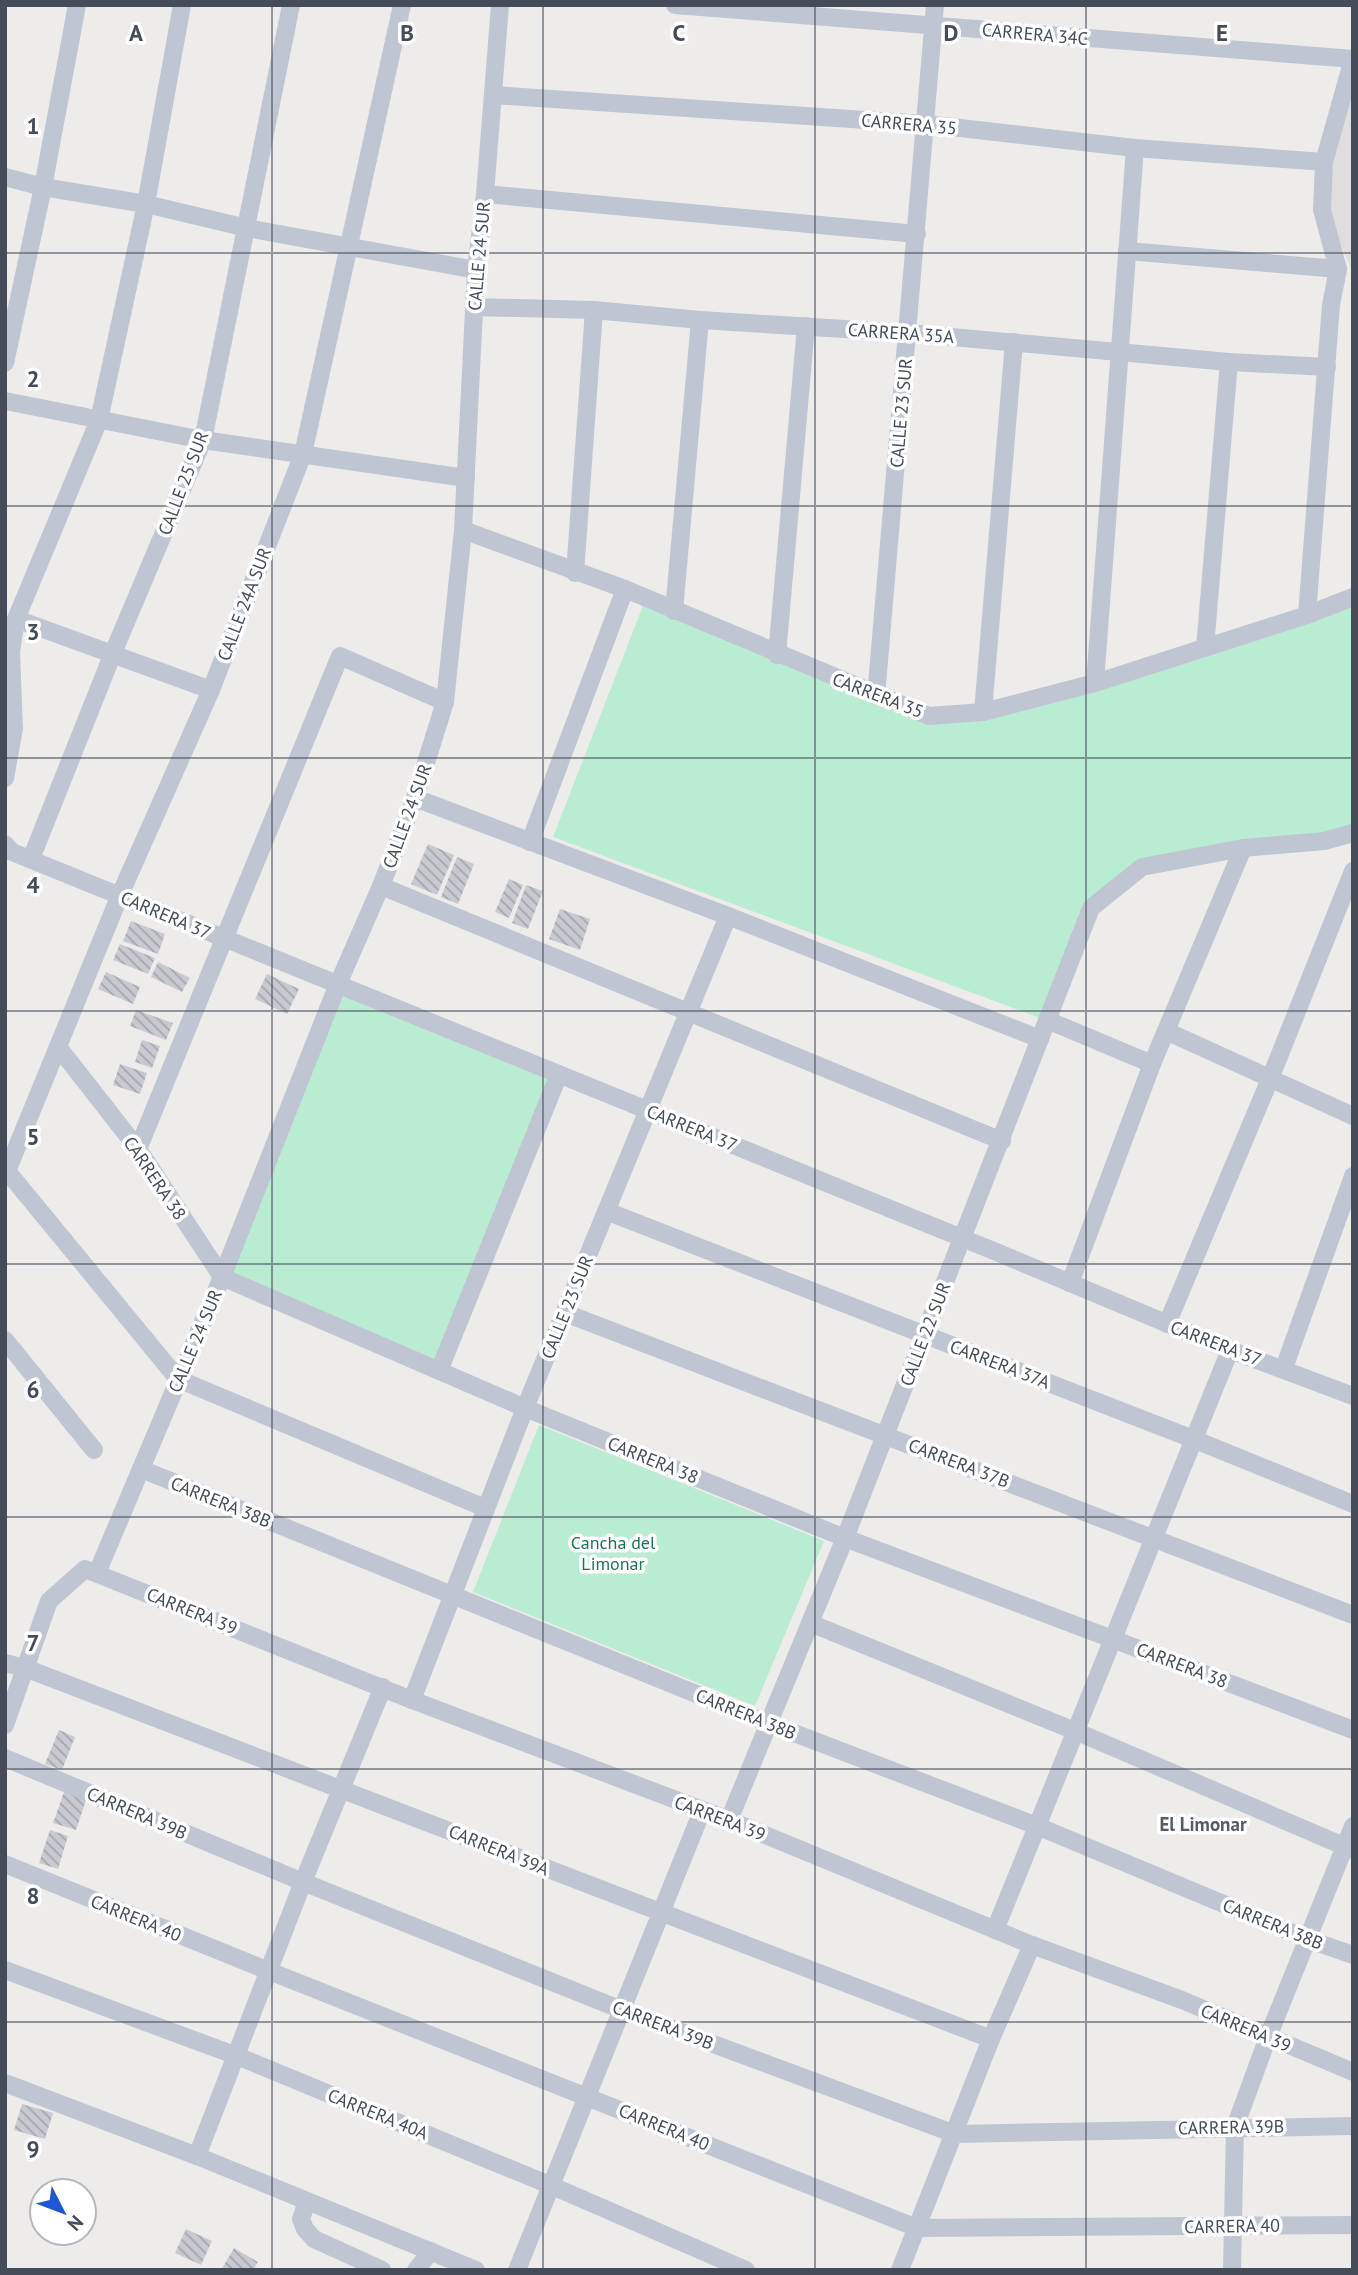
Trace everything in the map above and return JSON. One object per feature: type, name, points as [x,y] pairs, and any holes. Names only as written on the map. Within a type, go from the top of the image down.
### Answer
[{"type":"street","points":[[5,363],[43,187],[77,5]]},
{"type":"street","points":[[5,778],[14,729],[11,652],[16,619],[99,420],[146,204],[182,5]]},
{"type":"street","name":"CALLE 25 SUR","points":[[31,859],[113,653],[203,440],[290,5]]},
{"type":"street","name":"CALLE 24 SUR","points":[[5,1725],[49,1601],[91,1571],[141,1469],[222,1277],[338,984],[381,886],[415,798],[444,702],[463,530],[476,270],[485,194],[500,5]]},
{"type":"street","name":"CARRERA 34C","points":[[675,5],[1353,60]]},
{"type":"street","name":"CALLE 23 SUR","points":[[876,696],[935,5]]},
{"type":"street","name":"CALLE 24A SUR","points":[[6,1174],[120,895],[211,690],[303,454],[397,6]]},
{"type":"street","points":[[1307,615],[1331,305],[1338,269],[1322,210],[1324,162],[1353,60]]},
{"type":"street","name":"CARRERA 35","points":[[493,94],[925,124],[1135,148],[1324,162]]},
{"type":"street","points":[[1095,683],[1135,148]]},
{"type":"street","points":[[5,177],[43,187],[146,204],[247,229],[476,270]]},
{"type":"street","points":[[485,194],[917,234]]},
{"type":"street","points":[[1128,251],[1338,269]]},
{"type":"street","name":"CARRERA 35A","points":[[474,307],[594,310],[700,320],[908,333],[1229,362],[1327,367]]},
{"type":"street","points":[[575,573],[594,310]]},
{"type":"street","points":[[674,611],[700,320]]},
{"type":"street","points":[[776,654],[806,326]]},
{"type":"street","points":[[983,712],[1014,342]]},
{"type":"street","points":[[1205,648],[1229,362]]},
{"type":"street","points":[[5,401],[203,440],[466,478]]},
{"type":"street","name":"CARRERA 35","points":[[463,530],[625,589],[929,716],[983,712],[1095,683],[1307,615],[1353,597]]},
{"type":"street","points":[[530,842],[625,589]]},
{"type":"street","points":[[16,619],[211,690]]},
{"type":"street","points":[[138,1149],[340,656],[444,702]]},
{"type":"street","points":[[415,798],[728,916],[1040,1039]]},
{"type":"street","points":[[1070,1283],[1152,1064],[1243,848],[1324,841],[1353,833]]},
{"type":"street","name":"CARRERA 37","points":[[5,844],[12,852],[962,1238],[1230,1350],[1353,1396]]},
{"type":"street","name":"CALLE 22 SUR","points":[[729,1820],[886,1435],[1091,908],[1142,867],[1243,848]]},
{"type":"street","points":[[1167,1324],[1270,1079],[1353,871]]},
{"type":"street","points":[[381,886],[1002,1141]]},
{"type":"street","name":"CALLE 23 SUR","points":[[412,1700],[525,1408],[728,916]]},
{"type":"street","points":[[1048,1020],[1152,1064]]},
{"type":"street","points":[[1166,1031],[1353,1116]]},
{"type":"street","name":"CARRERA 38","points":[[59,1048],[138,1149],[222,1277],[525,1408],[845,1538],[1353,1730]]},
{"type":"street","points":[[439,1371],[559,1074]]},
{"type":"street","points":[[6,1174],[178,1379],[485,1508]]},
{"type":"street","points":[[1284,1368],[1353,1176]]},
{"type":"street","name":"CARRERA 37A","points":[[606,1211],[1353,1504]]},
{"type":"street","name":"CARRERA 37B","points":[[565,1313],[1353,1615]]},
{"type":"street","points":[[5,1367],[9,1345]]},
{"type":"street","points":[[9,1345],[94,1450]]},
{"type":"street","points":[[995,1930],[1230,1350]]},
{"type":"street","name":"CARRERA 38B","points":[[141,1469],[768,1723],[1037,1826],[1307,1939],[1353,1955]]},
{"type":"street","name":"CARRERA 39","points":[[91,1571],[412,1700],[729,1820],[1032,1945],[1182,2000],[1353,2072]]},
{"type":"street","points":[[810,1623],[1075,1731],[1348,1849]]},
{"type":"street","name":"CARRERA 39A","points":[[5,1663],[25,1668],[342,1788],[660,1914],[992,2039]]},
{"type":"street","points":[[197,2156],[303,1882],[383,1687]]},
{"type":"street","name":"CARRERA 39B","points":[[5,1758],[303,1882],[622,2010],[955,2134],[1353,2126]]},
{"type":"street","points":[[517,2270],[702,1811]]},
{"type":"street","points":[[1231,2270],[1235,2127],[1307,1939],[1348,1849],[1353,1826]]},
{"type":"street","name":"CARRERA 40","points":[[5,1864],[269,1972],[916,2228],[1353,2225]]},
{"type":"street","points":[[900,2270],[1032,1945]]},
{"type":"street","name":"CARRERA 40A","points":[[5,1970],[237,2056],[552,2186],[746,2270]]},
{"type":"street","points":[[5,2083],[197,2156],[476,2270]]},
{"type":"street","points":[[307,2201],[301,2220],[305,2230],[314,2239],[382,2270]]},
{"type":"street","points":[[416,2270],[430,2251]]},
{"type":"shaded area","points":[[1353,74],[1353,272],[1326,211],[1329,164]]},
{"type":"green space","points":[[1353,599],[1353,828],[1145,862],[1083,904],[1040,1018],[553,837],[644,603],[928,722],[1048,703],[1095,692]]},
{"type":"green space","points":[[340,994],[551,1079],[436,1361],[231,1272]]},
{"type":"green space","name":"Cancha del Limonar","points":[[539,1425],[824,1541],[755,1706],[473,1592]]},
{"type":"building","points":[[428,844],[454,855],[437,895],[411,884]]},
{"type":"building","points":[[457,857],[474,864],[458,904],[441,897]]},
{"type":"building","points":[[509,879],[523,885],[509,918],[495,912]]},
{"type":"building","points":[[526,885],[543,891],[528,929],[512,923]]},
{"type":"building","points":[[560,909],[590,919],[580,950],[549,939]]},
{"type":"building","points":[[131,921],[165,934],[158,954],[123,941]]},
{"type":"building","points":[[120,944],[155,958],[148,974],[113,960]]},
{"type":"building","points":[[158,962],[190,978],[182,992],[151,977]]},
{"type":"building","points":[[106,972],[140,987],[133,1004],[98,989]]},
{"type":"building","points":[[267,974],[299,989],[287,1014],[255,999]]},
{"type":"building","points":[[136,1010],[173,1023],[166,1040],[130,1026]]},
{"type":"building","points":[[142,1040],[160,1046],[152,1068],[135,1062]]},
{"type":"building","points":[[120,1064],[147,1073],[140,1094],[113,1085]]},
{"type":"building","points":[[59,1730],[75,1737],[62,1770],[45,1764]]},
{"type":"building","points":[[64,1792],[86,1800],[76,1830],[53,1823]]},
{"type":"building","points":[[50,1830],[68,1836],[58,1869],[39,1863]]},
{"type":"building","points":[[22,2104],[53,2113],[45,2139],[14,2130]]},
{"type":"building","points":[[186,2229],[212,2241],[201,2265],[175,2253]]},
{"type":"building","points":[[234,2248],[258,2262],[253,2270],[221,2270]]},
{"type":"district","name":"El Limonar","points":[[1203,1824]]}]
